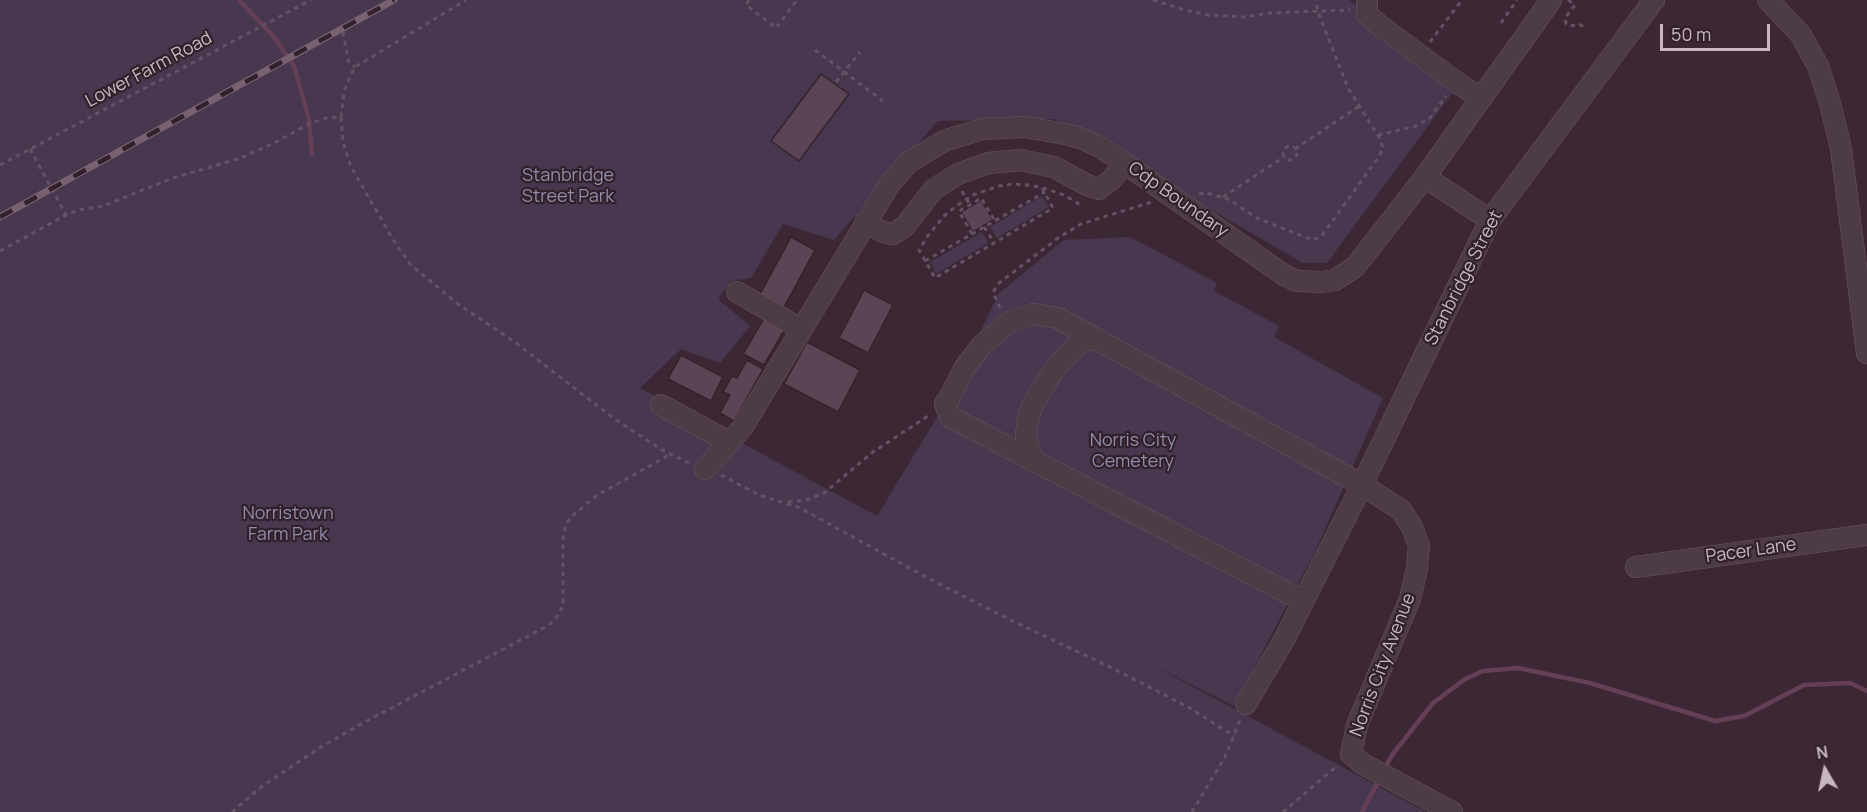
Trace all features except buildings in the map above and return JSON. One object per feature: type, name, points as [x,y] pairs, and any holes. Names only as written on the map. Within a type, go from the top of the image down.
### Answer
[{"type":"street","name":"Cdp Boundary","points":[[705,469],[742,428],[889,185],[909,162],[945,141],[982,129],[1024,127],[1065,134],[1098,146],[1125,163],[1284,276],[1309,283],[1335,279],[1355,267],[1425,177],[1551,0]]},
{"type":"street","name":"Stanbridge Street","points":[[1246,704],[1285,638],[1490,220],[1654,0]]},
{"type":"street","points":[[1768,0],[1801,35],[1818,66],[1830,103],[1860,230],[1867,354]]},
{"type":"street","points":[[1367,5],[1367,14],[1378,24],[1457,83],[1481,98]]},
{"type":"street","points":[[865,222],[883,232],[893,234],[905,226],[934,189],[958,174],[988,163],[1020,160],[1054,167],[1099,189],[1112,180],[1125,163]]},
{"type":"street","points":[[1425,177],[1490,220]]},
{"type":"street","points":[[737,292],[801,328]]},
{"type":"street","name":"Norris City Avenue","points":[[1008,323],[1033,314],[1058,318],[1362,485],[1401,510],[1412,526],[1419,546],[1417,568],[1410,599],[1357,725],[1357,759],[1452,812]]},
{"type":"street","points":[[1008,323],[993,334],[965,367],[945,404],[950,417],[1303,601]]},
{"type":"street","points":[[1034,462],[1028,448],[1026,434],[1032,406],[1053,370],[1079,343],[1094,338]]},
{"type":"street","points":[[661,405],[729,442]]},
{"type":"street","name":"Pacer Lane","points":[[1636,567],[1867,535]]},
{"type":"path","name":"Lower Farm Road","points":[[0,165],[311,0]]},
{"type":"path","points":[[466,0],[355,67],[344,92],[341,117],[343,142],[351,167],[397,246],[411,265],[458,304],[516,344],[612,417],[670,454],[721,475],[759,495],[800,508],[984,607],[1121,672],[1188,707],[1234,736],[1225,757],[1192,812]]},
{"type":"path","points":[[749,0],[746,5],[776,28],[796,3]]},
{"type":"path","points":[[1153,0],[1209,15],[1244,17],[1318,12],[1367,5]]},
{"type":"path","points":[[1196,195],[1208,193],[1223,197],[1257,218],[1312,240],[1321,237],[1378,158],[1383,148],[1378,135],[1344,80],[1318,12],[1316,0]]},
{"type":"path","points":[[1420,56],[1462,0]]},
{"type":"path","points":[[1501,23],[1517,0]]},
{"type":"path","points":[[1568,0],[1575,5],[1565,18],[1566,24],[1570,26],[1579,24],[1587,29]]},
{"type":"path","points":[[343,32],[349,63],[355,67]]},
{"type":"path","points":[[815,50],[883,101]]},
{"type":"path","points":[[836,82],[860,52]]},
{"type":"path","points":[[1378,135],[1416,126],[1430,118],[1457,83]]},
{"type":"path","points":[[1295,149],[1359,107]]},
{"type":"path","points":[[0,251],[66,214],[103,206],[173,178],[241,158],[309,124],[326,118],[341,117]]},
{"type":"path","points":[[1284,157],[1283,151],[1286,147],[1295,149]]},
{"type":"path","points":[[30,149],[66,214]]},
{"type":"path","points":[[1284,157],[1289,160],[1293,159],[1296,156],[1295,149]]},
{"type":"path","points":[[1223,197],[1284,157]]},
{"type":"path","points":[[1042,188],[1053,207],[935,278],[919,250],[944,216],[967,199],[985,190],[1014,184],[1042,188],[1066,196],[1082,206]]},
{"type":"path","points":[[925,261],[1044,192]]},
{"type":"path","points":[[972,234],[959,211],[981,198],[995,221]]},
{"type":"path","points":[[967,199],[970,205]]},
{"type":"path","points":[[1008,323],[993,292],[999,283],[1058,238],[1082,224],[1161,200]]},
{"type":"path","points":[[984,227],[994,242]]},
{"type":"path","points":[[786,503],[807,500],[824,493],[873,452],[945,404]]},
{"type":"path","points":[[232,812],[261,787],[321,747],[555,620],[564,606],[563,539],[566,524],[596,496],[670,454]]},
{"type":"path","points":[[1283,812],[1357,759]]},
{"type":"green space","name":"Norristown Farm Park","points":[[0,0],[1349,0],[1459,84],[1327,263],[1303,263],[1054,119],[938,121],[834,240],[783,224],[751,278],[731,281],[718,299],[750,326],[720,363],[681,349],[640,388],[877,516],[945,404],[999,293],[1064,240],[1130,237],[1217,283],[1214,291],[1279,326],[1274,337],[1383,398],[1315,552],[1234,706],[1147,662],[1426,812],[0,812]]},
{"type":"green space","points":[[1042,196],[1049,207],[997,238],[990,227]]},
{"type":"green space","points":[[982,232],[988,243],[936,274],[930,262]]},
{"type":"waterway","points":[[239,0],[274,37],[294,66],[309,119],[312,155]]},
{"type":"waterway","points":[[1384,770],[1392,755],[1433,703],[1465,679],[1483,671],[1518,668],[1590,683],[1715,721],[1744,716],[1804,685],[1850,683],[1867,691]]},
{"type":"waterway","points":[[1362,812],[1379,780]]},
{"type":"railway","points":[[0,217],[394,0]]},
{"type":"park label","name":"Stanbridge Street Park","points":[[568,186]]},
{"type":"park label","name":"Norris City Cemetery","points":[[1133,451]]}]
